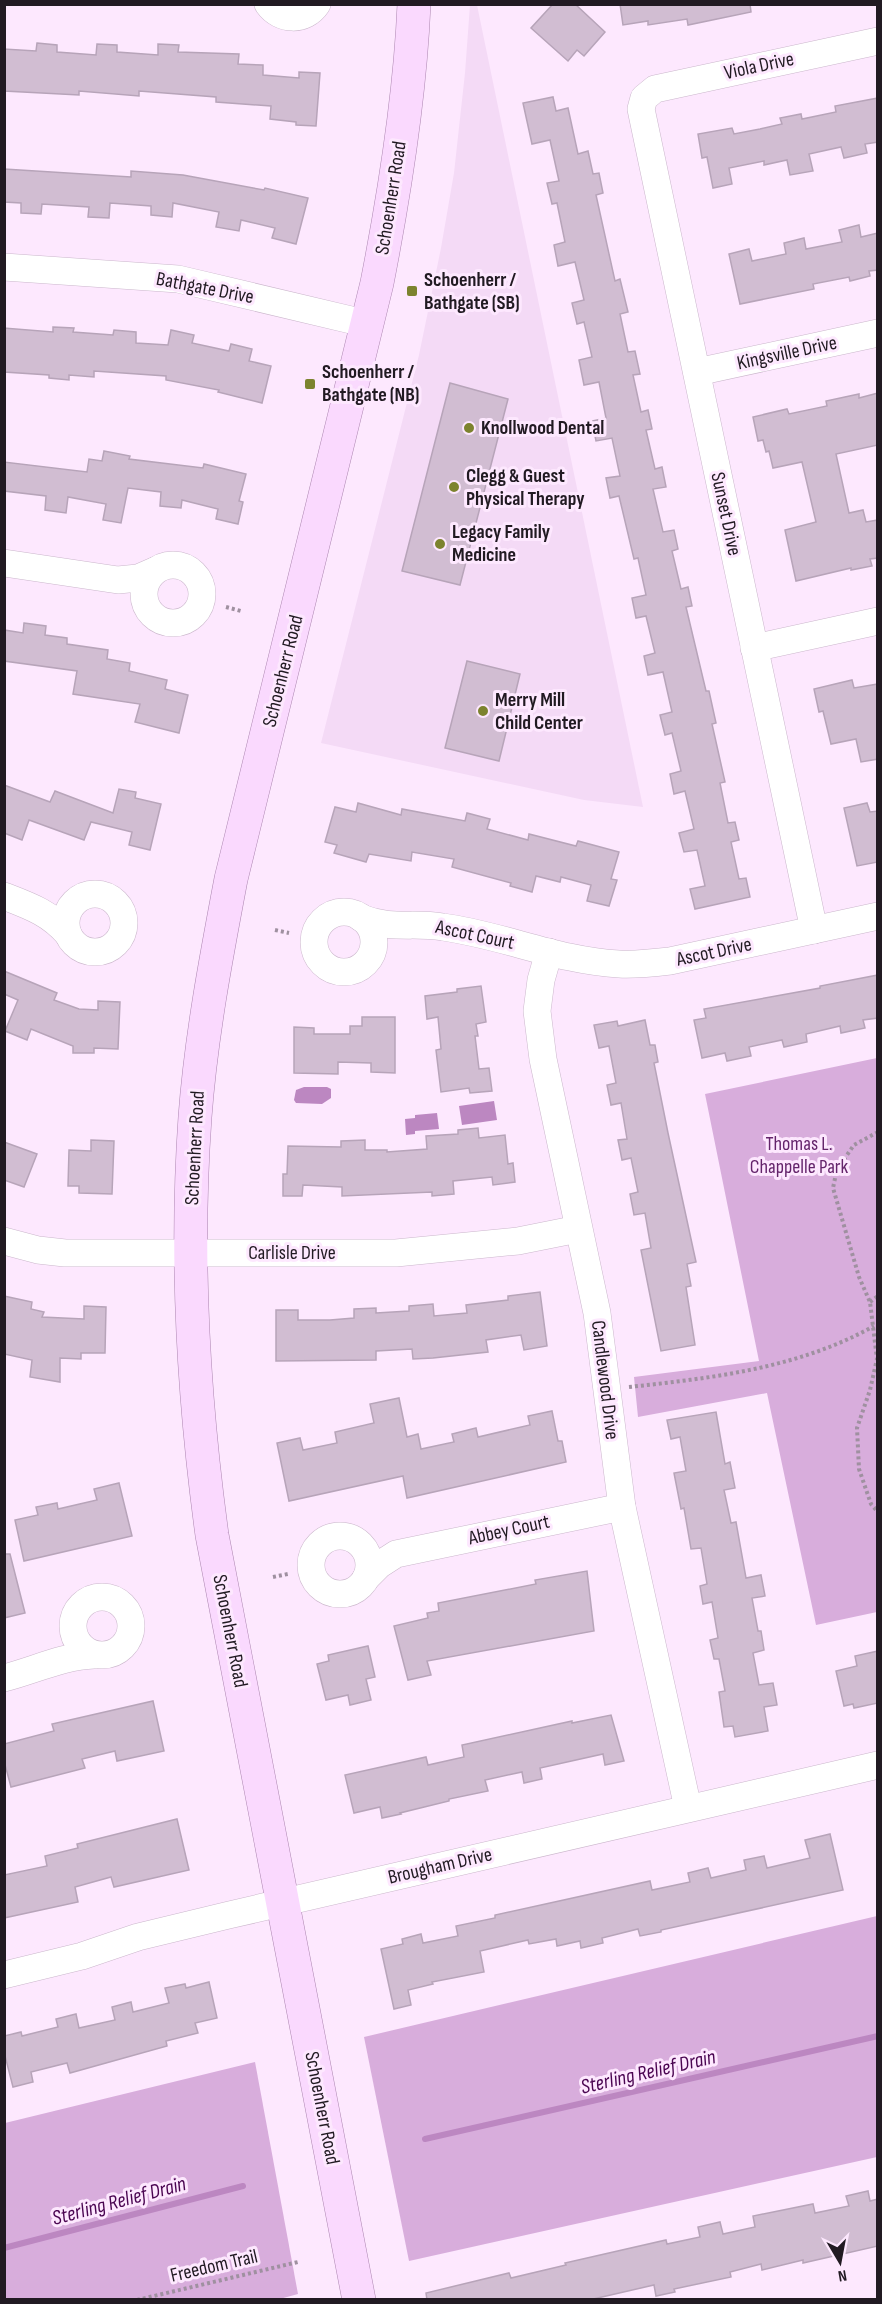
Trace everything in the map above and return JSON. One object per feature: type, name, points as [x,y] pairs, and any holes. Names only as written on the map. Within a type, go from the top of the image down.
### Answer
[{"type":"main road","name":"Schoenherr Road","points":[[359,2300],[227,1617],[203,1468],[192,1346],[191,1193],[195,1116],[215,964],[231,879],[368,324],[390,216],[408,87],[414,4]]},
{"type":"street","points":[[268,4],[279,15],[298,18],[317,4]]},
{"type":"street","name":"Viola Drive","points":[[644,98],[655,89],[663,87],[878,41]]},
{"type":"street","name":"Sunset Drive","points":[[644,98],[642,117],[814,930]]},
{"type":"street","name":"Bathgate Drive","points":[[4,267],[178,279],[368,324]]},
{"type":"street","name":"Kingsville Drive","points":[[697,372],[878,333]]},
{"type":"street","points":[[4,563],[118,580],[138,578],[163,566],[183,566],[199,579],[202,599],[199,609],[193,616],[176,623],[166,623],[158,619],[134,591],[118,580]]},
{"type":"street","points":[[146,605],[144,587],[154,571]]},
{"type":"street","points":[[754,648],[878,621]]},
{"type":"street","points":[[4,896],[40,910],[56,921],[80,949],[98,953],[115,946],[125,928],[121,908],[106,896],[96,894],[86,896],[60,908],[40,910]]},
{"type":"street","points":[[68,934],[67,916],[77,901]]},
{"type":"street","name":"Ascot Court","points":[[399,927],[380,925],[342,913],[323,920],[317,928],[314,948],[318,958],[332,970],[351,972],[367,961],[374,944],[384,934],[399,927],[414,924],[477,933],[549,952]]},
{"type":"street","name":"Ascot Drive","points":[[549,952],[598,962],[635,964],[670,961],[878,916]]},
{"type":"street","points":[[361,918],[369,926],[374,944]]},
{"type":"street","name":"Candlewood Drive","points":[[549,952],[541,980],[537,1011],[543,1059],[597,1313],[622,1507],[688,1808]]},
{"type":"street","name":"Carlisle Drive","points":[[4,1241],[38,1250],[65,1253],[396,1253],[508,1242],[578,1229]]},
{"type":"street","name":"Abbey Court","points":[[396,1554],[379,1565],[361,1586],[342,1595],[323,1590],[311,1574],[312,1554],[325,1540],[343,1536],[376,1551],[396,1554],[622,1507]]},
{"type":"street","points":[[360,1544],[369,1560],[366,1578]]},
{"type":"street","points":[[4,1678],[35,1670],[76,1655],[113,1654],[127,1642],[132,1624],[124,1606],[106,1597],[96,1597],[87,1601],[79,1608],[68,1644],[57,1661]]},
{"type":"street","points":[[73,1627],[79,1644],[94,1654]]},
{"type":"street","name":"Brougham Drive","points":[[4,1975],[82,1956],[138,1937],[878,1765]]},
{"type":"path","points":[[226,607],[241,610]]},
{"type":"path","points":[[275,930],[289,933]]},
{"type":"path","points":[[878,1132],[854,1145],[837,1169],[832,1188],[859,1277],[870,1302],[877,1359],[870,1390],[856,1428],[859,1469],[871,1504],[878,1512]]},
{"type":"path","points":[[870,1302],[878,1296]]},
{"type":"path","points":[[633,1386],[752,1371],[783,1363],[851,1338],[873,1326]]},
{"type":"path","points":[[273,1577],[288,1574]]},
{"type":"path","name":"Freedom Trail","points":[[137,2300],[298,2262]]},
{"type":"shaded area","points":[[470,5],[477,5],[643,807],[584,800],[321,743],[419,355],[441,248],[454,173]]},
{"type":"shaded area","points":[[304,1087],[327,1087],[331,1089],[331,1098],[322,1104],[296,1103],[294,1100],[296,1090]]},
{"type":"shaded area","points":[[494,1101],[497,1120],[462,1125],[459,1106]]},
{"type":"shaded area","points":[[437,1113],[439,1129],[415,1131],[415,1134],[406,1135],[405,1119],[415,1118],[415,1115]]},
{"type":"green space","name":"Thomas L. Chappelle Park","points":[[877,1058],[877,1612],[816,1625],[767,1393],[638,1417],[634,1377],[759,1361],[705,1094]]},
{"type":"green space","points":[[877,1916],[877,2157],[409,2261],[364,2037]]},
{"type":"green space","points":[[255,2062],[298,2294],[276,2300],[5,2299],[5,2123]]},
{"type":"building","points":[[553,4],[575,4],[605,32],[584,56],[577,50],[568,61],[531,28]]},
{"type":"building","points":[[620,4],[750,4],[751,12],[688,25],[687,19],[648,25],[648,21],[623,25]]},
{"type":"building","points":[[37,43],[57,45],[57,52],[96,55],[97,44],[117,45],[117,52],[158,55],[158,44],[179,45],[178,52],[239,54],[238,64],[263,65],[263,75],[299,78],[299,72],[320,73],[316,126],[296,125],[296,122],[270,119],[271,106],[216,102],[216,97],[139,91],[139,96],[79,91],[79,95],[4,91],[4,49],[36,51]]},
{"type":"building","points":[[553,97],[556,111],[568,108],[578,154],[588,151],[593,174],[599,173],[603,193],[596,195],[615,281],[620,279],[628,312],[620,314],[628,352],[635,351],[640,374],[633,375],[641,412],[648,410],[652,429],[646,430],[655,469],[662,467],[666,487],[653,489],[663,532],[674,530],[678,549],[672,551],[681,589],[688,587],[692,606],[686,607],[716,723],[712,724],[725,782],[720,783],[728,823],[735,822],[739,840],[731,842],[739,879],[746,878],[750,897],[695,909],[690,889],[705,886],[697,850],[684,852],[679,833],[694,829],[685,791],[674,794],[670,774],[681,771],[672,733],[665,735],[660,715],[672,712],[663,672],[648,675],[644,656],[655,653],[646,616],[636,618],[632,598],[646,595],[638,558],[634,559],[619,496],[610,498],[606,478],[620,476],[612,438],[596,441],[592,421],[606,418],[599,382],[584,385],[579,360],[592,357],[584,322],[577,324],[572,303],[584,300],[575,262],[558,266],[554,245],[565,242],[557,203],[552,204],[547,183],[559,181],[550,140],[532,144],[523,103]]},
{"type":"building","points":[[878,98],[878,142],[865,144],[867,153],[844,158],[841,147],[809,154],[813,171],[790,175],[787,160],[764,165],[764,161],[729,168],[732,184],[713,188],[707,157],[702,158],[698,134],[732,128],[734,134],[760,129],[782,124],[780,118],[801,114],[802,119],[836,112],[835,106]]},
{"type":"building","points":[[4,169],[131,177],[131,171],[183,175],[264,190],[265,188],[308,198],[296,244],[272,238],[275,228],[241,220],[239,231],[216,227],[219,212],[173,203],[172,217],[151,215],[151,206],[110,203],[109,218],[88,217],[89,207],[42,204],[41,214],[21,213],[21,203],[4,202]]},
{"type":"building","points":[[859,225],[861,237],[878,233],[878,270],[869,271],[870,276],[850,281],[849,277],[813,284],[814,289],[740,304],[729,254],[749,249],[752,261],[786,254],[784,243],[804,238],[806,249],[842,242],[839,230]]},
{"type":"building","points":[[53,327],[74,328],[73,332],[113,335],[114,330],[136,332],[136,343],[168,345],[171,330],[194,335],[192,343],[229,351],[231,344],[252,349],[249,361],[271,366],[262,403],[218,392],[219,390],[166,380],[166,376],[94,371],[94,377],[69,375],[69,380],[49,378],[49,375],[4,372],[4,328],[53,332]]},
{"type":"building","points":[[450,383],[508,399],[460,585],[402,571]]},
{"type":"building","points":[[878,393],[878,445],[836,454],[849,513],[863,510],[866,522],[878,520],[878,558],[870,559],[872,566],[851,570],[851,568],[796,581],[785,530],[816,522],[802,462],[773,468],[769,451],[766,452],[763,440],[758,441],[753,417],[787,409],[789,414],[827,406],[826,401],[859,394],[859,398]]},
{"type":"building","points":[[104,451],[130,456],[129,459],[203,468],[204,464],[246,474],[239,501],[243,502],[238,524],[216,519],[218,509],[182,500],[181,508],[160,506],[161,492],[128,488],[121,523],[103,520],[106,504],[68,497],[66,513],[45,510],[46,496],[4,491],[4,462],[87,472],[89,459],[102,461]]},
{"type":"building","points":[[24,623],[46,626],[45,635],[67,638],[67,644],[108,650],[107,659],[130,663],[129,671],[167,680],[165,689],[188,695],[179,733],[135,722],[140,704],[73,694],[77,671],[4,661],[4,630],[23,633]]},
{"type":"building","name":"Merry Mill Child Center","points":[[467,661],[520,674],[499,761],[445,748]]},
{"type":"building","points":[[852,680],[854,688],[878,684],[878,759],[861,762],[856,739],[831,744],[823,711],[819,712],[814,689]]},
{"type":"building","points":[[4,785],[50,802],[55,791],[113,813],[119,789],[136,792],[135,798],[161,804],[150,850],[129,845],[132,832],[91,822],[84,840],[29,820],[22,840],[4,833]]},
{"type":"building","points":[[358,803],[401,815],[402,809],[465,821],[467,813],[490,819],[487,829],[528,840],[529,834],[576,846],[578,841],[619,852],[611,879],[617,880],[609,906],[587,901],[591,885],[561,877],[560,882],[536,876],[532,892],[510,886],[511,883],[452,867],[454,859],[412,852],[411,861],[369,854],[366,862],[334,853],[337,845],[325,842],[335,807],[356,812]]},
{"type":"building","points":[[867,803],[870,812],[878,811],[878,862],[857,866],[844,808]]},
{"type":"building","points":[[4,971],[57,993],[54,1000],[79,1009],[98,1010],[98,1001],[120,1002],[118,1049],[94,1048],[94,1053],[73,1053],[73,1046],[31,1029],[27,1040],[5,1031],[18,1000],[4,994]]},
{"type":"building","points":[[878,975],[878,1018],[863,1020],[865,1028],[841,1033],[840,1026],[806,1034],[807,1042],[784,1047],[782,1040],[749,1047],[751,1056],[727,1061],[725,1053],[702,1058],[694,1020],[706,1018],[704,1009]]},
{"type":"building","points":[[481,986],[486,1022],[476,1024],[478,1036],[475,1036],[479,1069],[489,1068],[492,1091],[470,1093],[469,1088],[441,1092],[436,1050],[441,1049],[438,1017],[427,1019],[425,996]]},
{"type":"building","points":[[362,1017],[395,1017],[395,1073],[371,1072],[371,1063],[338,1062],[338,1074],[294,1073],[294,1027],[314,1028],[314,1034],[350,1034],[350,1026],[362,1026]]},
{"type":"building","points":[[645,1020],[650,1045],[655,1045],[658,1062],[654,1063],[696,1262],[687,1264],[691,1286],[686,1287],[695,1345],[661,1351],[641,1250],[651,1248],[645,1213],[634,1215],[630,1194],[638,1192],[631,1158],[622,1160],[618,1140],[627,1139],[621,1103],[611,1105],[607,1085],[616,1083],[609,1046],[599,1048],[594,1025],[617,1021],[618,1026]]},
{"type":"building","points":[[478,1128],[479,1138],[505,1135],[508,1164],[513,1163],[515,1182],[493,1185],[492,1177],[453,1181],[454,1194],[432,1196],[432,1192],[342,1196],[342,1187],[303,1185],[302,1196],[283,1196],[283,1174],[287,1174],[288,1146],[341,1147],[341,1141],[365,1140],[365,1150],[387,1150],[387,1152],[427,1149],[426,1136],[458,1134],[458,1130]]},
{"type":"building","points":[[91,1140],[114,1141],[112,1194],[79,1193],[79,1186],[68,1186],[69,1150],[91,1151]]},
{"type":"building","points":[[4,1142],[37,1154],[24,1187],[4,1180]]},
{"type":"building","points":[[540,1292],[547,1346],[524,1350],[521,1335],[486,1340],[488,1352],[433,1358],[413,1359],[412,1349],[376,1351],[376,1360],[276,1361],[276,1310],[298,1310],[298,1320],[330,1320],[354,1318],[354,1309],[376,1308],[376,1313],[409,1311],[409,1306],[433,1304],[434,1316],[467,1313],[466,1305],[508,1300],[508,1296]]},
{"type":"building","points":[[4,1296],[32,1302],[31,1309],[44,1312],[42,1317],[84,1319],[84,1306],[106,1307],[105,1353],[81,1353],[81,1359],[60,1358],[60,1382],[30,1377],[32,1360],[4,1354]]},
{"type":"building","points":[[399,1398],[407,1437],[418,1434],[421,1449],[454,1442],[452,1434],[476,1428],[478,1437],[530,1425],[528,1416],[552,1411],[558,1441],[562,1441],[566,1462],[407,1498],[403,1476],[289,1501],[277,1443],[300,1438],[303,1450],[337,1443],[335,1432],[374,1423],[370,1404]]},
{"type":"building","points":[[716,1412],[725,1464],[730,1462],[735,1488],[724,1490],[731,1523],[736,1522],[746,1578],[761,1575],[765,1596],[752,1598],[764,1650],[753,1653],[759,1685],[773,1683],[777,1705],[764,1707],[768,1731],[735,1737],[733,1726],[724,1727],[719,1692],[725,1691],[719,1659],[714,1659],[710,1640],[718,1638],[712,1602],[703,1604],[700,1586],[707,1584],[701,1548],[691,1549],[684,1508],[681,1509],[674,1473],[686,1471],[680,1437],[671,1439],[667,1420]]},
{"type":"building","points":[[119,1483],[132,1536],[24,1561],[15,1520],[38,1515],[36,1507],[57,1503],[58,1509],[97,1500],[94,1489]]},
{"type":"building","points":[[4,1554],[10,1554],[25,1613],[4,1618]]},
{"type":"building","points":[[587,1571],[594,1631],[427,1661],[431,1675],[408,1680],[394,1626],[428,1618],[427,1613],[439,1611],[438,1603],[536,1584],[535,1580]]},
{"type":"building","points":[[368,1646],[375,1677],[366,1679],[371,1700],[350,1705],[348,1695],[326,1700],[317,1664],[329,1661],[328,1655]]},
{"type":"building","points":[[878,1651],[878,1703],[854,1708],[853,1704],[844,1706],[836,1671],[857,1666],[855,1656]]},
{"type":"building","points":[[153,1701],[164,1751],[117,1761],[115,1751],[82,1759],[85,1768],[11,1787],[4,1761],[4,1744],[54,1731],[52,1724]]},
{"type":"building","points":[[611,1715],[624,1761],[605,1765],[603,1754],[540,1768],[542,1779],[524,1783],[522,1772],[485,1780],[488,1791],[449,1799],[449,1801],[401,1814],[382,1818],[380,1807],[354,1813],[345,1775],[426,1757],[428,1765],[464,1757],[462,1745],[572,1721],[572,1723]]},
{"type":"building","points":[[177,1819],[189,1870],[114,1887],[111,1877],[75,1887],[78,1902],[4,1918],[4,1875],[47,1866],[45,1856],[78,1848],[77,1844]]},
{"type":"building","points":[[830,1834],[843,1890],[640,1936],[638,1929],[602,1938],[603,1943],[581,1948],[580,1941],[557,1946],[556,1939],[529,1944],[528,1940],[480,1951],[484,1972],[432,1982],[433,1984],[408,1990],[411,2005],[394,2009],[381,1949],[403,1944],[402,1939],[421,1934],[423,1943],[458,1936],[456,1926],[495,1918],[495,1915],[650,1881],[652,1890],[690,1882],[688,1873],[708,1868],[711,1878],[746,1870],[744,1860],[764,1856],[767,1868],[810,1858],[805,1840]]},
{"type":"building","points":[[209,1982],[217,2018],[195,2023],[198,2033],[166,2041],[167,2046],[70,2073],[67,2063],[31,2072],[33,2082],[13,2087],[4,2052],[4,2036],[21,2032],[22,2036],[58,2027],[56,2019],[76,2014],[79,2028],[115,2020],[112,2007],[131,2002],[133,2012],[169,2003],[165,1988],[185,1984],[186,1988]]},
{"type":"building","points":[[868,2191],[870,2201],[878,2199],[878,2246],[762,2270],[761,2264],[730,2272],[731,2277],[674,2289],[675,2292],[656,2296],[654,2285],[589,2300],[427,2300],[426,2293],[509,2273],[511,2278],[666,2240],[667,2244],[700,2237],[698,2227],[720,2222],[723,2234],[755,2227],[753,2216],[813,2204],[815,2213],[849,2206],[846,2196]]},
{"type":"waterway","name":"Sterling Relief Drain","points":[[425,2139],[878,2036]]},
{"type":"waterway","name":"Sterling Relief Drain","points":[[4,2248],[243,2186]]},
{"type":"place","name":"Schoenherr / Bathgate (SB)","points":[[412,291]]},
{"type":"place","name":"Schoenherr / Bathgate (NB)","points":[[310,384]]},
{"type":"place","name":"Knollwood Dental","points":[[469,428]]},
{"type":"place","name":"Clegg & Guest Physical Therapy","points":[[454,487]]},
{"type":"place","name":"Legacy Family Medicine","points":[[440,544]]},
{"type":"place","name":"Merry Mill Child Center","points":[[483,711]]}]
